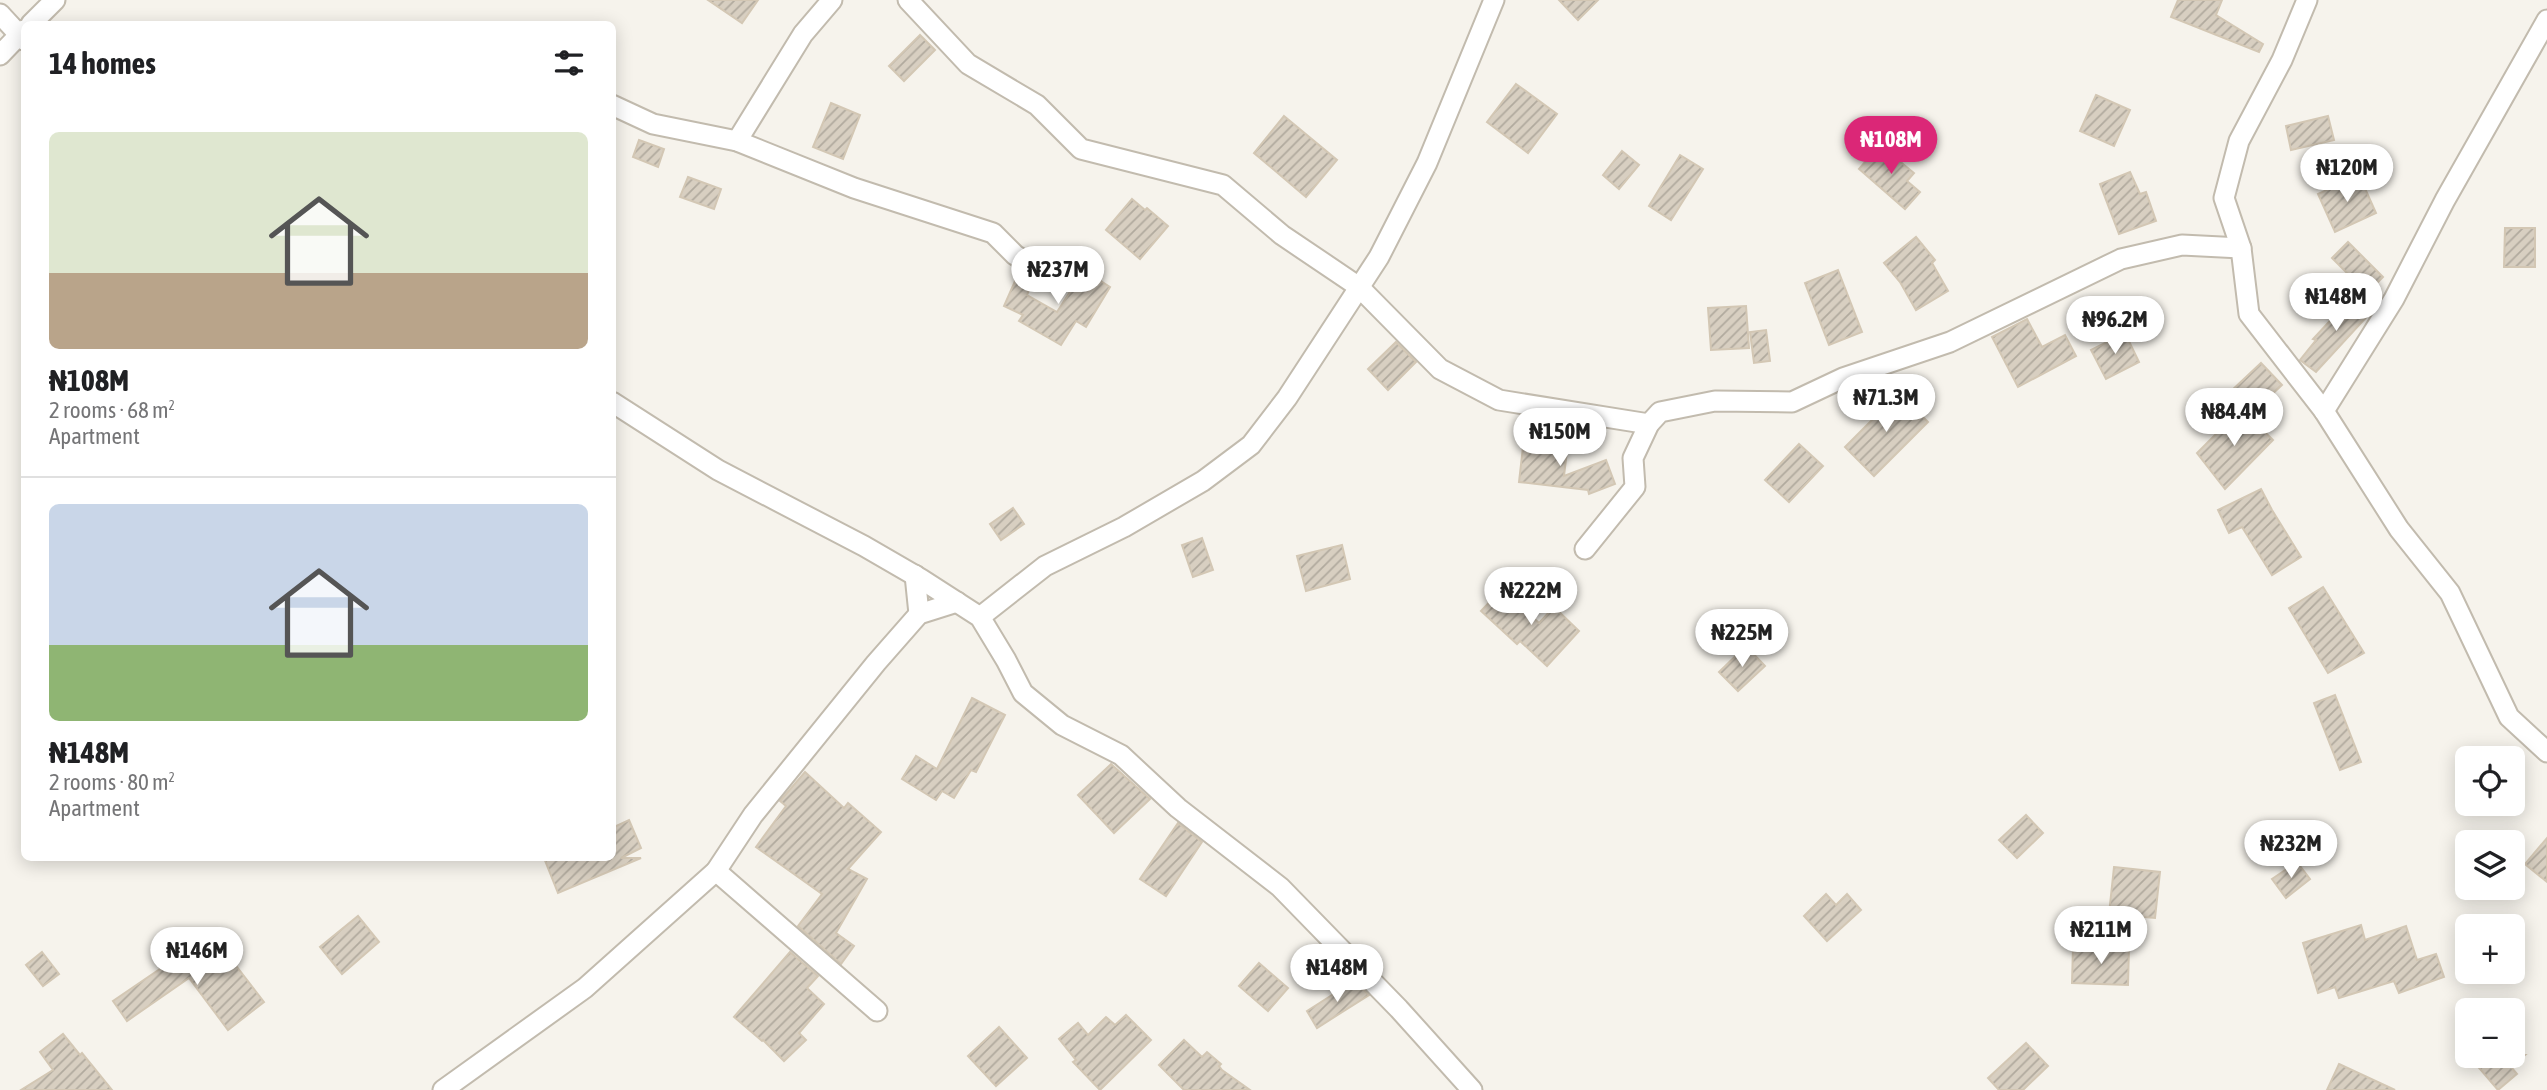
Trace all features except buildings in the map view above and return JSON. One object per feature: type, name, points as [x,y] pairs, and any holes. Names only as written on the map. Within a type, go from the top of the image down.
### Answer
[{"type":"street","points":[[36,21],[55,0]]},
{"type":"street","points":[[737,141],[803,34],[832,0]]},
{"type":"street","points":[[908,0],[968,64],[1037,105],[1081,149],[1223,185],[1282,234],[1359,287],[1440,369],[1499,400],[1649,424]]},
{"type":"street","points":[[980,617],[1045,566],[1158,508],[1203,481],[1251,445],[1287,398],[1378,257],[1427,163],[1494,0]]},
{"type":"street","points":[[2307,0],[2282,60],[2239,141],[2224,198],[2241,248],[2249,314],[2324,411],[2399,529],[2450,593],[2509,717],[2547,752]]},
{"type":"street","points":[[0,15],[21,30]]},
{"type":"street","points":[[2324,411],[2394,299],[2445,200],[2547,20]]},
{"type":"street","points":[[0,55],[21,37]]},
{"type":"street","points":[[616,107],[653,124],[737,141],[854,188],[993,233],[1014,254],[1053,278]]},
{"type":"street","points":[[1585,549],[1636,487],[1633,458],[1649,424],[1660,412],[1715,401],[1791,402],[1843,379],[1950,342],[2121,259],[2182,245],[2241,248]]},
{"type":"street","points":[[616,405],[718,470],[864,545],[980,617],[1023,693],[1062,725],[1121,755],[1178,808],[1280,887],[1399,1009],[1472,1090]]},
{"type":"street","points":[[915,575],[919,614]]},
{"type":"street","points":[[443,1090],[585,988],[716,871],[753,815],[919,614],[957,602]]},
{"type":"street","points":[[716,871],[877,1011]]}]
